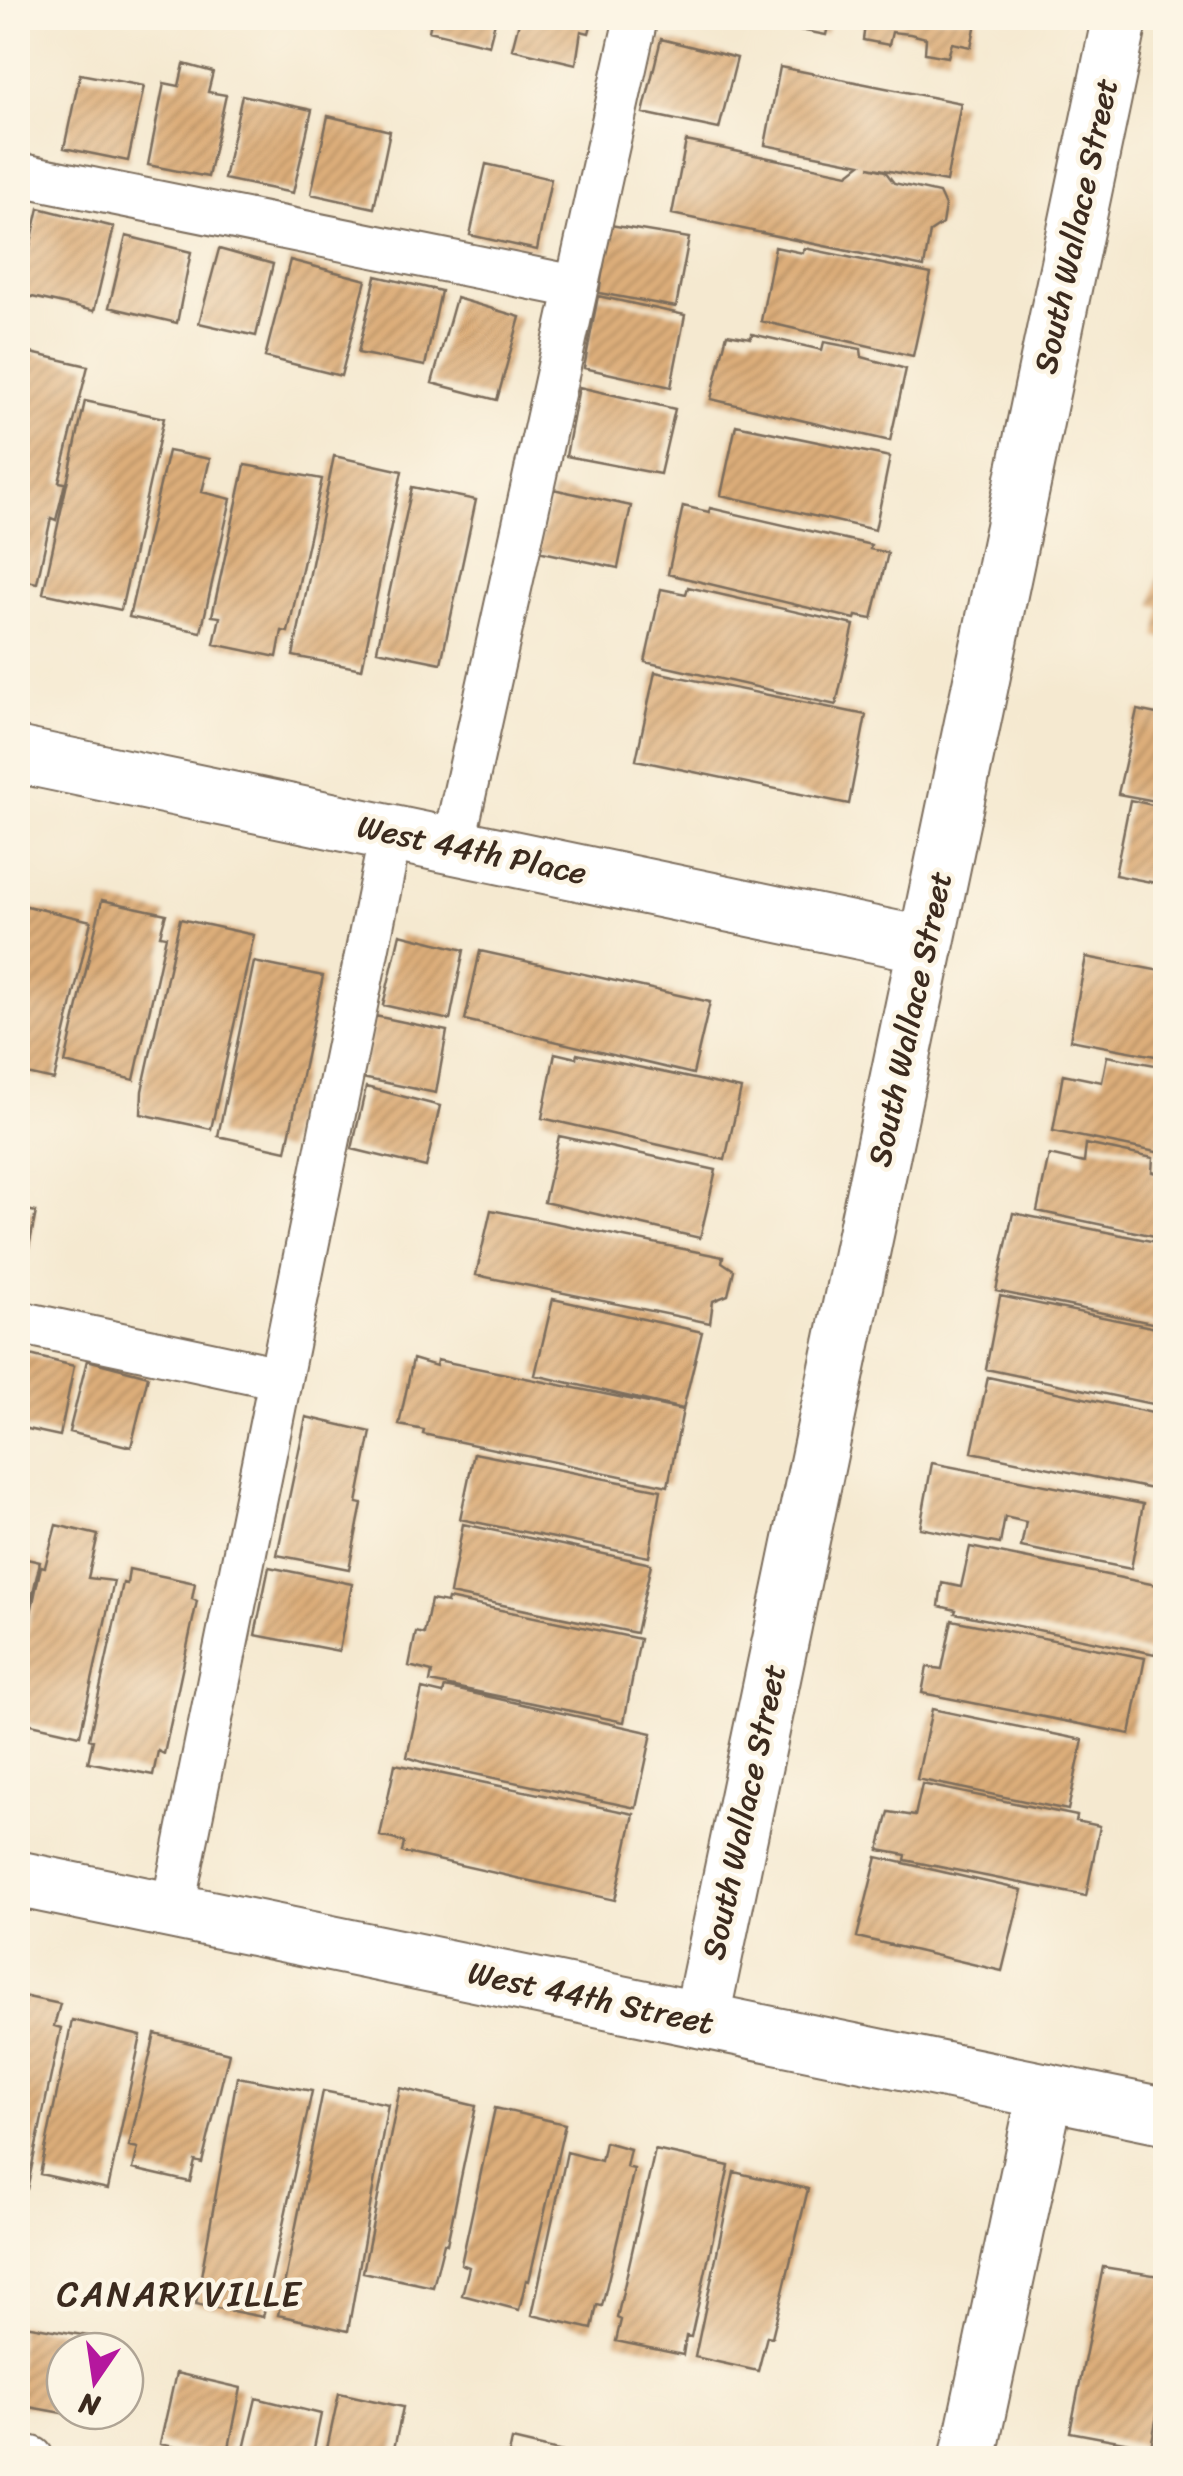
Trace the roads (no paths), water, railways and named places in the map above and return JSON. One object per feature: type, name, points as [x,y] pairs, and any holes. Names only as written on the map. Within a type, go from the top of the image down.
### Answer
[{"type":"street","name":"South Wallace Street","points":[[701,2020],[1120,18]]},
{"type":"street","name":"West 44th Place","points":[[18,755],[926,945]]},
{"type":"street","name":"West 44th Street","points":[[18,1879],[1166,2116]]},
{"type":"street","points":[[968,2458],[1046,2092]]},
{"type":"lane","points":[[453,846],[636,18]]},
{"type":"lane","points":[[18,174],[576,288]]},
{"type":"lane","points":[[172,1911],[390,833]]},
{"type":"lane","points":[[18,1322],[280,1378]]},
{"type":"lane","points":[[18,2456],[32,2458]]},
{"type":"district","name":"CANARYVILLE","points":[[180,2294]]}]
